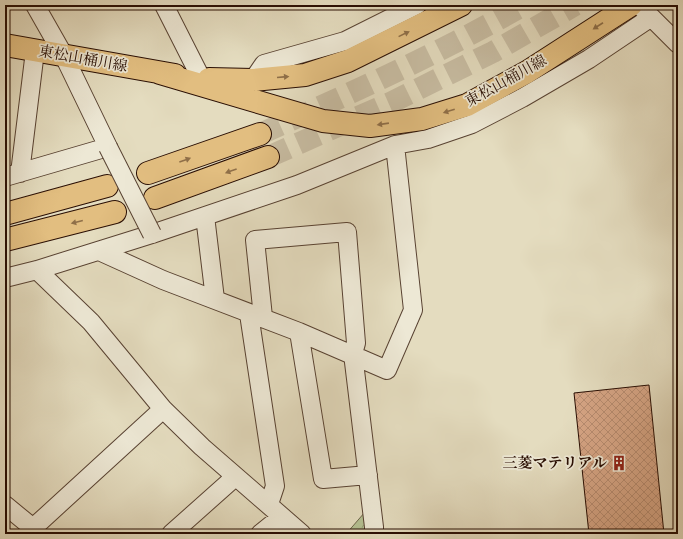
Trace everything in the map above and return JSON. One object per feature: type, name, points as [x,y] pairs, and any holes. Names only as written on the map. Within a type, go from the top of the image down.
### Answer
[{"type":"main road","name":"東松山桶川線","points":[[5,45],[160,73],[221,81],[253,80],[305,75],[348,61],[461,5]]},
{"type":"main road","name":"東松山桶川線","points":[[160,73],[323,121],[370,126],[422,119],[467,105],[527,72],[631,5]]},
{"type":"main road","points":[[148,173],[260,134]]},
{"type":"main road","points":[[155,198],[268,157]]},
{"type":"main road","points":[[5,214],[107,186]]},
{"type":"main road","points":[[5,240],[115,212]]},
{"type":"street","points":[[35,5],[64,56],[152,234]]},
{"type":"street","points":[[164,5],[201,78]]},
{"type":"street","points":[[253,80],[264,64],[345,41],[417,5]]},
{"type":"street","points":[[5,278],[37,270],[152,234],[297,185],[395,145],[428,139],[472,124],[522,98],[589,59],[645,11],[678,44]]},
{"type":"street","points":[[35,51],[13,175],[108,147]]},
{"type":"street","points":[[99,251],[163,280],[299,332],[353,354],[387,370],[413,310],[395,145]]},
{"type":"street","points":[[205,216],[215,299]]},
{"type":"street","points":[[260,534],[275,511],[275,486],[256,316],[255,240],[347,232],[356,343],[353,354],[374,534]]},
{"type":"street","points":[[37,270],[91,322],[163,409],[235,477],[302,534]]},
{"type":"street","points":[[299,332],[323,479],[368,475]]},
{"type":"street","points":[[5,505],[36,531],[163,409]]},
{"type":"street","points":[[178,532],[235,477]]},
{"type":"green space","points":[[365,512],[369,534],[346,534]]},
{"type":"building","name":"三菱マテリアル","points":[[649,385],[664,534],[589,534],[574,393]]},
{"type":"tunnel","points":[[260,134],[360,89],[426,57],[524,5]]},
{"type":"tunnel","points":[[268,157],[390,103],[493,52],[575,5]]},
{"type":"place","name":"三菱マテリアル","points":[[619,463]]}]
